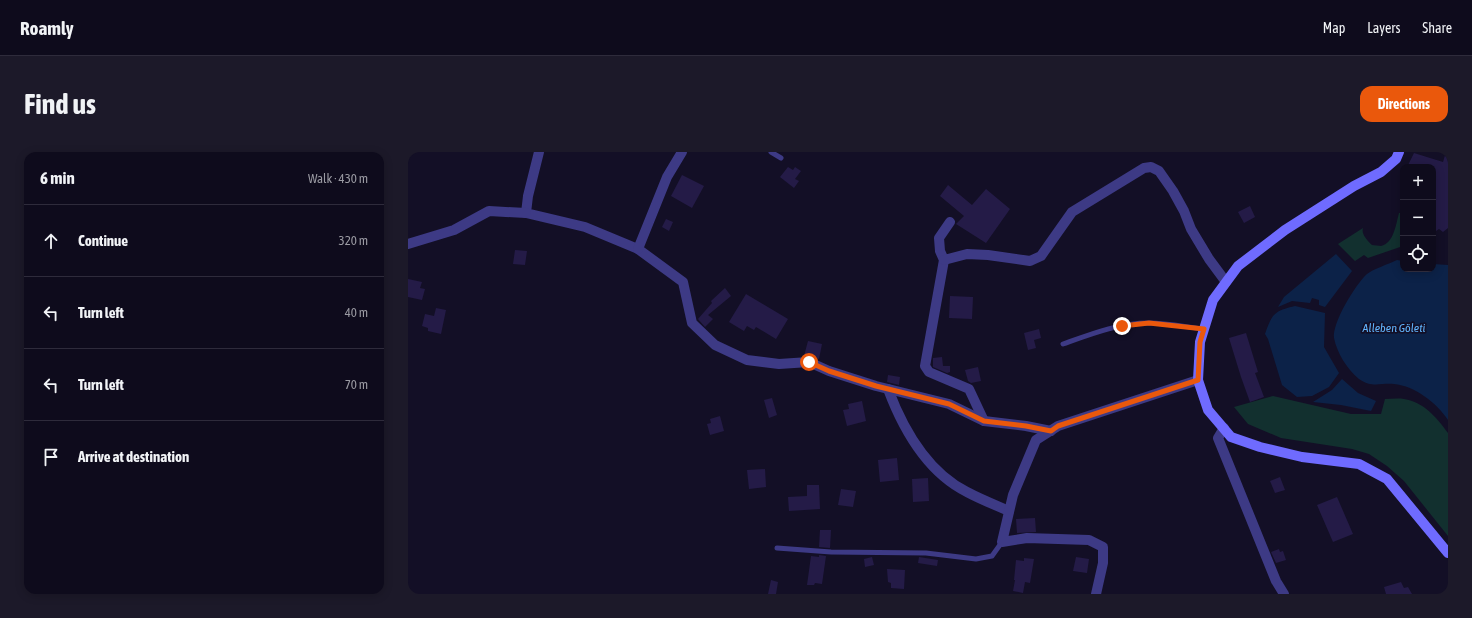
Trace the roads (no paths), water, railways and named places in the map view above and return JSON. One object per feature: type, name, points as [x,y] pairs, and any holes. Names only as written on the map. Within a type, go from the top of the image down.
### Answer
[{"type":"street","points":[[526,213],[528,196],[539,152]]},
{"type":"street","points":[[638,249],[667,177],[682,152]]},
{"type":"street","points":[[1400,152],[1396,159],[1381,172],[1354,186],[1279,235],[1238,266],[1213,300],[1200,342],[1198,380],[1208,410],[1231,437],[1260,447],[1302,457],[1359,464],[1387,479],[1448,553]]},
{"type":"street","points":[[944,260],[968,254],[988,255],[1030,261],[1041,256],[1072,212],[1144,168],[1151,166],[1159,171],[1173,191],[1184,211],[1191,229],[1209,259],[1226,282]]},
{"type":"street","points":[[408,244],[454,230],[489,211],[526,213],[585,227],[638,249],[683,282],[692,323],[714,345],[747,360],[779,364],[809,362],[829,371],[888,389],[949,404],[984,421],[1026,426],[1051,431]]},
{"type":"street","points":[[950,222],[939,238],[940,251],[944,260],[925,366],[929,372],[969,389],[984,421]]},
{"type":"street","points":[[1096,594],[1103,563],[1103,547],[1089,540],[1027,538],[1002,542],[1013,495],[1036,440],[1058,426],[1198,380]]},
{"type":"street","points":[[888,389],[897,413],[917,446],[938,472],[966,492],[1009,511]]},
{"type":"street","points":[[1224,428],[1218,438],[1276,581],[1284,594]]},
{"type":"lane","points":[[771,152],[781,158]]},
{"type":"lane","points":[[1062,344],[1099,331],[1122,326],[1149,323],[1204,329]]},
{"type":"lane","points":[[777,548],[831,552],[926,553],[976,559],[992,556],[1002,542]]},
{"type":"water","points":[[1336,254],[1352,271],[1325,307],[1319,305],[1319,300],[1312,298],[1310,303],[1292,301],[1278,307],[1284,297]]},
{"type":"water","name":"Alleben Göleti","points":[[1397,260],[1400,260],[1400,272],[1436,272],[1436,264],[1448,265],[1448,420],[1438,407],[1425,396],[1410,388],[1394,384],[1372,384],[1359,379],[1350,370],[1337,349],[1334,331],[1340,314],[1362,279],[1377,268]]},
{"type":"water","points":[[1295,306],[1325,313],[1324,347],[1339,373],[1329,387],[1312,396],[1297,397],[1282,385],[1268,339],[1265,334],[1275,314]]},
{"type":"water","points":[[1342,379],[1358,393],[1376,401],[1371,411],[1341,405],[1313,402],[1332,390]]}]
